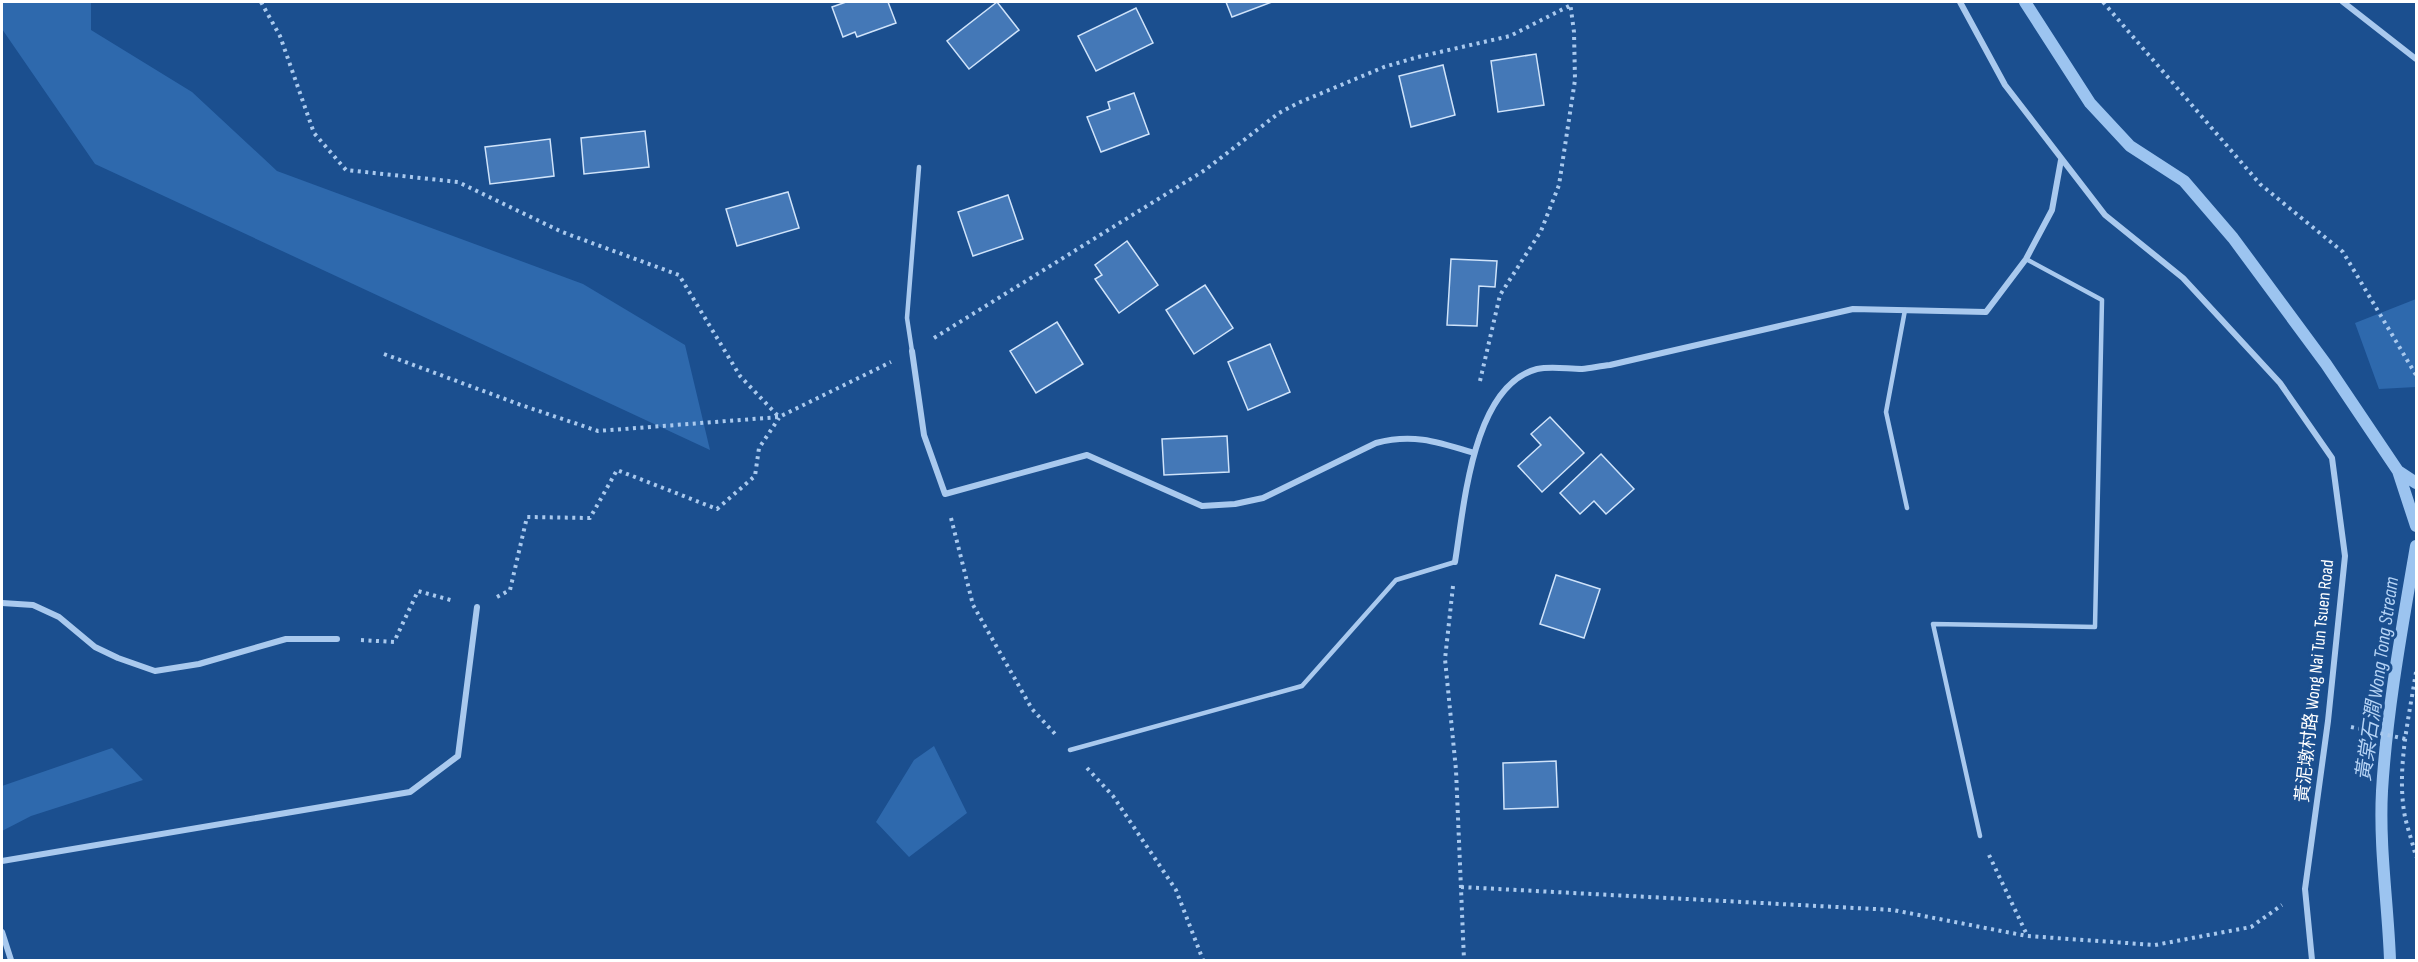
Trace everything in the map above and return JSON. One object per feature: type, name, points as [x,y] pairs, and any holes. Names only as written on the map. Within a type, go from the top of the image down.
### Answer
[{"type":"street","name":"黃泥墩村路 Wong Nai Tun Tsuen Road","points":[[1960,2],[2005,85],[2105,215],[2183,279],[2280,383],[2332,458],[2345,555],[2328,721],[2305,889],[2312,960]]},
{"type":"street","points":[[2343,2],[2416,59]]},
{"type":"street","points":[[1455,562],[1474,453],[1490,412],[1510,385],[1523,375],[1537,369],[1583,369],[1610,365],[1853,309],[1986,312],[2026,259],[2052,210],[2061,160]]},
{"type":"street","points":[[912,351],[924,435],[945,494],[1087,455],[1202,506],[1235,504],[1263,498],[1376,443],[1390,440],[1415,438],[1474,453]]},
{"type":"street","points":[[2,603],[33,605],[60,617],[95,647],[117,658],[155,671],[199,664],[286,639],[337,639]]},
{"type":"street","points":[[2,861],[410,792],[458,756],[477,607]]},
{"type":"street","points":[[2,932],[11,960]]},
{"type":"lane","points":[[912,351],[907,318],[919,167]]},
{"type":"lane","points":[[1980,836],[1933,624],[2096,627],[2102,300],[2026,259]]},
{"type":"lane","points":[[1905,310],[1886,412],[1907,508]]},
{"type":"lane","points":[[1070,750],[1302,686],[1396,580],[1455,562]]},
{"type":"path","points":[[261,2],[280,36],[314,134],[346,170],[458,183],[562,232],[679,275],[740,376],[779,417]]},
{"type":"path","points":[[2103,2],[2260,184],[2343,252],[2416,375]]},
{"type":"path","points":[[384,354],[598,431],[779,417],[912,351],[1205,170],[1279,113],[1298,103],[1384,67],[1510,36],[1570,3],[1574,32],[1575,80],[1559,185],[1541,231],[1500,295],[1486,347],[1479,388]]},
{"type":"path","points":[[337,639],[394,642],[418,591],[477,607],[510,590],[527,517],[590,518],[616,470],[717,509],[756,476],[759,448],[779,417]]},
{"type":"path","points":[[945,494],[973,605],[1032,709],[1113,796],[1176,890],[1203,960]]},
{"type":"path","points":[[1455,562],[1445,658],[1456,770],[1464,960]]},
{"type":"path","points":[[2416,672],[2403,739],[2405,815],[2416,857]]},
{"type":"path","points":[[2340,724],[2403,739]]},
{"type":"path","points":[[1980,836],[2027,936]]},
{"type":"path","points":[[1461,887],[1893,910],[2027,936],[2155,945],[2251,927],[2305,889]]},
{"type":"shaded area","points":[[2,2],[91,2],[91,30],[192,92],[277,171],[583,284],[685,345],[710,450],[95,164],[2,29]]},
{"type":"shaded area","points":[[2416,299],[2416,387],[2379,389],[2355,323]]},
{"type":"shaded area","points":[[934,746],[967,813],[909,857],[876,822],[914,760]]},
{"type":"shaded area","points":[[112,748],[143,780],[31,816],[2,831],[2,786]]},
{"type":"building","points":[[846,2],[888,2],[896,23],[857,37],[855,32],[843,37],[832,7]]},
{"type":"building","points":[[997,2],[1019,30],[969,69],[947,41]]},
{"type":"building","points":[[1226,2],[1272,2],[1232,17]]},
{"type":"building","points":[[1136,8],[1153,43],[1096,71],[1078,36]]},
{"type":"building","points":[[1536,54],[1544,105],[1498,112],[1491,61]]},
{"type":"building","points":[[1443,65],[1455,115],[1411,127],[1399,76]]},
{"type":"building","points":[[1134,93],[1149,134],[1101,152],[1087,117],[1110,109],[1108,102]]},
{"type":"building","points":[[645,131],[649,167],[584,174],[581,138]]},
{"type":"building","points":[[550,139],[554,176],[490,184],[485,147]]},
{"type":"building","points":[[788,192],[799,228],[737,246],[726,209]]},
{"type":"building","points":[[1008,195],[1023,239],[973,256],[958,212]]},
{"type":"building","points":[[1127,241],[1158,285],[1119,313],[1095,279],[1102,275],[1095,265]]},
{"type":"building","points":[[1451,259],[1497,261],[1495,287],[1479,286],[1477,326],[1447,325]]},
{"type":"building","points":[[1205,285],[1233,328],[1194,354],[1166,310]]},
{"type":"building","points":[[1057,322],[1083,364],[1036,393],[1010,351]]},
{"type":"building","points":[[1270,344],[1290,392],[1248,410],[1228,362]]},
{"type":"building","points":[[1550,417],[1584,453],[1542,492],[1518,466],[1541,445],[1531,434]]},
{"type":"building","points":[[1227,436],[1229,472],[1164,475],[1162,439]]},
{"type":"building","points":[[1601,454],[1634,489],[1606,514],[1594,501],[1580,514],[1560,493]]},
{"type":"building","points":[[1556,575],[1600,589],[1584,638],[1540,624]]},
{"type":"building","points":[[1556,761],[1558,807],[1504,809],[1503,763]]},
{"type":"waterway","points":[[2025,2],[2090,103],[2130,146],[2184,181],[2233,238],[2326,364],[2398,471],[2416,483]]},
{"type":"waterway","name":"黃棠石澗 Wong Tong Stream","points":[[2398,471],[2416,526]]},
{"type":"waterway","name":"黃棠石澗 Wong Tong Stream","points":[[2390,960],[2383,855],[2382,791],[2391,699],[2416,546]]}]
